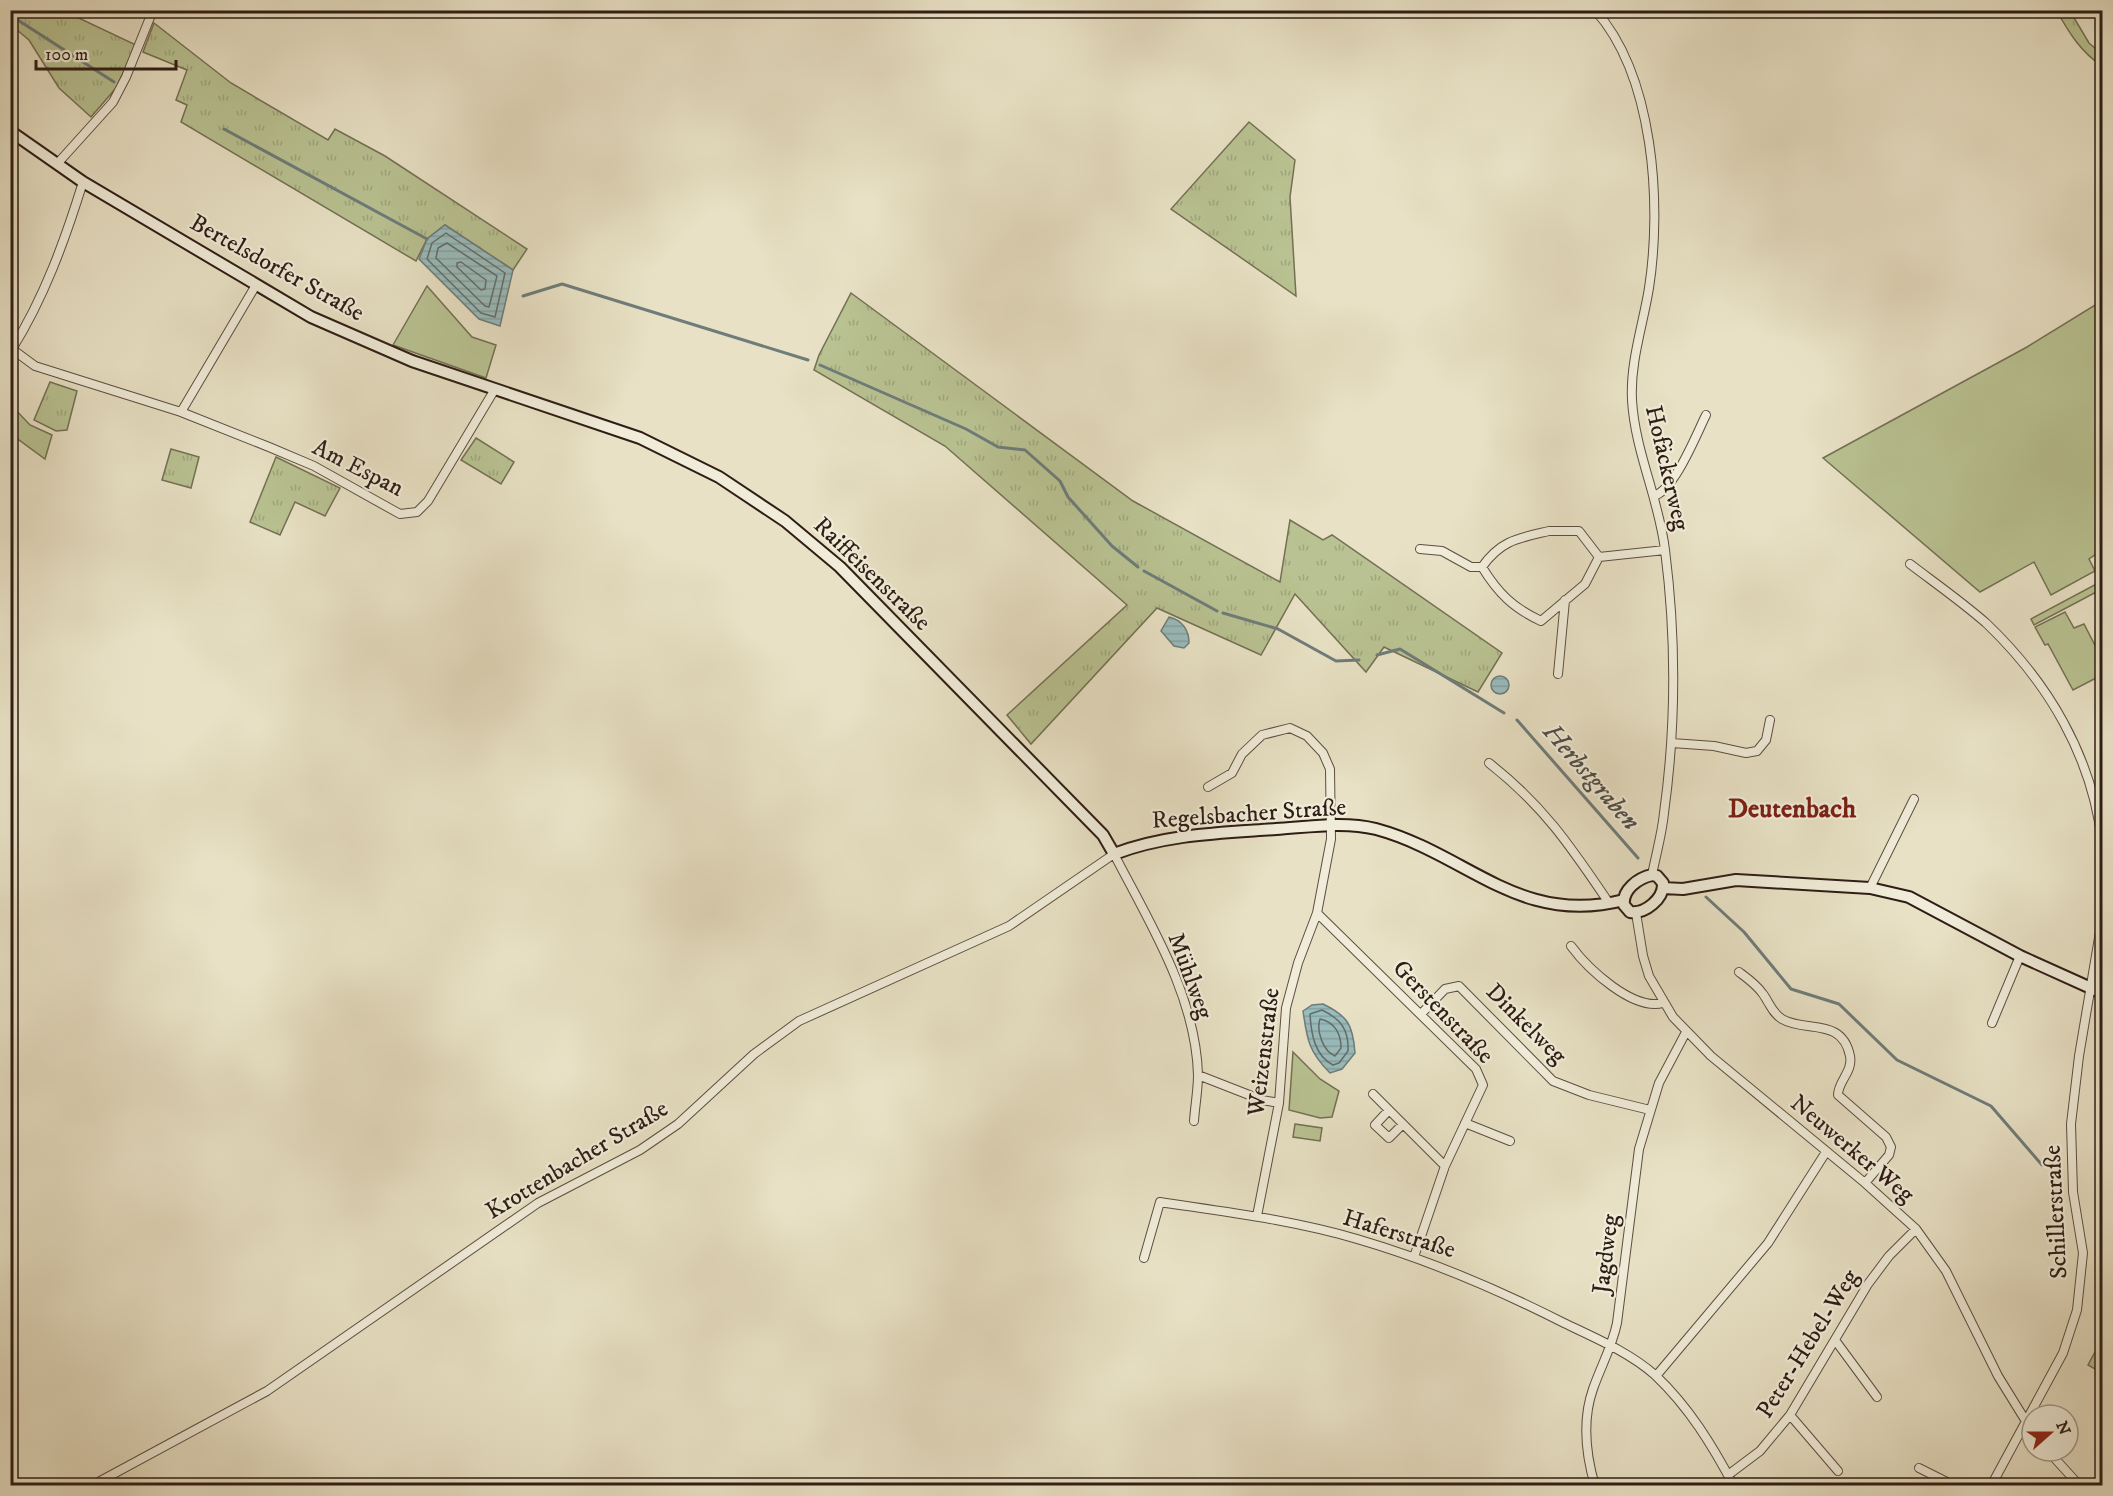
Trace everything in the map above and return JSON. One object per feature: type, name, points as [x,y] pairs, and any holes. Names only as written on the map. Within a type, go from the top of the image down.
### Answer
[{"type":"street","points":[[57,164],[113,102],[126,77],[153,10]]},
{"type":"street","name":"Hofäckerweg","points":[[1595,10],[1610,29],[1624,54],[1640,102],[1649,156],[1655,233],[1649,291],[1633,372],[1632,399],[1638,447],[1654,496],[1665,550],[1671,626],[1672,743],[1664,815],[1652,875]]},
{"type":"street","name":"Bertelsdorfer Straße","points":[[10,130],[83,182],[311,317],[412,361],[543,404]]},
{"type":"street","points":[[12,349],[33,315],[68,232],[83,182]]},
{"type":"street","points":[[181,412],[256,285]]},
{"type":"street","name":"Am Espan","points":[[12,349],[35,366],[181,412],[314,466],[400,514],[417,512],[428,501],[495,389]]},
{"type":"street","name":"Raiffeisenstraße","points":[[543,404],[640,438],[719,477],[785,521],[840,567],[1103,835],[1114,854]]},
{"type":"street","points":[[1654,496],[1660,494],[1675,475],[1706,415]]},
{"type":"street","points":[[1482,567],[1493,551],[1514,539],[1550,531],[1579,531],[1599,556]]},
{"type":"street","points":[[1420,549],[1442,551],[1471,567],[1482,567]]},
{"type":"street","points":[[1599,556],[1665,550]]},
{"type":"street","points":[[1482,567],[1497,591],[1526,613],[1541,621],[1585,584],[1599,556]]},
{"type":"street","points":[[1910,564],[1985,622],[2044,690],[2066,725],[2079,754],[2091,785],[2103,842]]},
{"type":"street","points":[[1558,674],[1564,600]]},
{"type":"street","points":[[1672,743],[1714,746],[1746,753],[1757,751],[1766,740],[1770,720]]},
{"type":"street","name":"Weizenstraße","points":[[1208,787],[1232,773],[1242,754],[1262,735],[1290,728],[1307,736],[1323,753],[1330,769],[1331,839],[1317,913],[1298,963],[1286,1008],[1279,1103],[1257,1216]]},
{"type":"street","points":[[1489,764],[1518,785],[1557,826],[1609,903]]},
{"type":"street","points":[[1870,888],[1914,800]]},
{"type":"street","name":"Regelsbacher Straße","points":[[1114,854],[1143,843],[1170,838],[1330,825],[1375,829],[1434,851],[1508,892],[1532,901],[1575,907],[1624,900]]},
{"type":"street","name":"Mühlweg","points":[[1114,854],[1173,970],[1190,1025],[1198,1075],[1194,1121]]},
{"type":"street","name":"Krottenbacher Straße","points":[[91,1485],[267,1391],[538,1203],[640,1150],[678,1124],[754,1054],[799,1021],[1009,926],[1114,854]]},
{"type":"street","points":[[1652,875],[1660,879],[1663,888],[1659,897],[1644,910],[1636,913],[1627,909],[1624,900],[1635,883],[1652,875]]},
{"type":"street","points":[[1663,888],[1683,889],[1736,880],[1870,888],[1909,897],[2020,956],[2103,993]]},
{"type":"street","name":"Gerstenstraße","points":[[1317,913],[1421,1014],[1482,1078],[1483,1085],[1445,1166],[1414,1257]]},
{"type":"street","name":"Neuwerker Weg","points":[[1636,913],[1642,956],[1663,1003],[1686,1032],[1916,1229],[1946,1271],[1998,1376],[2020,1413]]},
{"type":"street","name":"Schillerstraße","points":[[2037,1403],[2063,1353],[2072,1328],[2080,1292],[2083,1253],[2073,1192],[2071,1124],[2090,989],[2103,920]]},
{"type":"street","points":[[1571,946],[1596,973],[1630,998],[1652,1006],[1663,1003]]},
{"type":"street","points":[[1992,1023],[2020,956]]},
{"type":"street","points":[[1739,972],[1762,992],[1772,1009],[1783,1020],[1802,1026],[1826,1028],[1837,1035],[1847,1049],[1850,1064],[1838,1095],[1886,1137],[1891,1147],[1889,1155],[1865,1183]]},
{"type":"street","name":"Dinkelweg","points":[[1421,1014],[1445,989],[1459,986],[1553,1081],[1589,1095],[1650,1110]]},
{"type":"street","name":"Jagdweg","points":[[1595,1485],[1588,1461],[1586,1427],[1592,1391],[1612,1347],[1617,1323],[1640,1149],[1659,1083],[1686,1032]]},
{"type":"street","points":[[1198,1075],[1262,1100],[1279,1103]]},
{"type":"street","points":[[1372,1094],[1445,1166]]},
{"type":"street","points":[[1389,1110],[1375,1125],[1389,1138],[1402,1124]]},
{"type":"street","points":[[1465,1123],[1510,1141]]},
{"type":"street","points":[[1656,1376],[1768,1243],[1826,1152]]},
{"type":"street","name":"Haferstraße","points":[[1144,1258],[1160,1202],[1257,1216],[1355,1238],[1485,1284],[1612,1347],[1656,1376],[1705,1431],[1734,1485]]},
{"type":"street","name":"Peter-Hebel-Weg","points":[[1728,1475],[1760,1451],[1790,1415],[1880,1268],[1916,1229]]},
{"type":"street","points":[[1835,1340],[1877,1397]]},
{"type":"street","points":[[1790,1415],[1838,1471]]},
{"type":"street","name":"Schillerstraße","points":[[1991,1485],[2020,1434]]},
{"type":"street","points":[[2059,1463],[2080,1485]]},
{"type":"street","points":[[1919,1468],[1955,1485]]},
{"type":"green space","points":[[11,11],[64,11],[136,45],[116,88],[91,117],[59,88],[29,40],[11,25]]},
{"type":"green space","points":[[2057,11],[2070,11],[2089,43],[2102,54],[2102,66],[2076,42]]},
{"type":"green space","points":[[154,23],[231,83],[328,140],[335,129],[385,156],[527,249],[513,270],[445,225],[427,239],[416,261],[181,122],[187,105],[176,100],[187,70],[143,52]]},
{"type":"green space","points":[[1249,122],[1295,160],[1290,197],[1296,296],[1171,209]]},
{"type":"green space","points":[[427,286],[472,337],[496,345],[486,378],[393,345]]},
{"type":"green space","points":[[851,293],[1133,501],[1280,582],[1290,520],[1323,540],[1332,535],[1502,653],[1478,692],[1384,647],[1366,672],[1295,594],[1261,655],[1157,608],[1031,744],[1007,715],[1127,605],[945,446],[814,370],[819,355]]},
{"type":"green space","points":[[2100,302],[2102,305],[2102,550],[2089,559],[2095,571],[2051,595],[2034,562],[1980,592],[1823,458],[2027,347]]},
{"type":"green space","points":[[50,382],[77,391],[67,430],[56,431],[34,420]]},
{"type":"green space","points":[[11,405],[30,425],[52,435],[45,459],[11,434]]},
{"type":"green space","points":[[476,438],[514,462],[501,484],[461,460]]},
{"type":"green space","points":[[171,449],[199,457],[191,488],[162,480]]},
{"type":"green space","points":[[276,457],[340,488],[325,516],[295,502],[280,535],[250,522]]},
{"type":"green space","points":[[2102,581],[2102,589],[2034,625],[2031,619]]},
{"type":"green space","points":[[2065,612],[2074,628],[2084,624],[2102,659],[2102,675],[2073,690],[2048,644],[2045,645],[2035,627]]},
{"type":"green space","points":[[1293,1052],[1320,1079],[1339,1091],[1332,1117],[1320,1118],[1289,1110]]},
{"type":"green space","points":[[1295,1124],[1322,1128],[1320,1141],[1293,1137]]},
{"type":"green space","points":[[2102,1238],[2102,1321],[2099,1319],[2100,1241]]},
{"type":"green space","points":[[2102,1339],[2102,1373],[2088,1365]]},
{"type":"water","points":[[445,225],[513,270],[500,326],[479,319],[419,259],[427,239]]},
{"type":"water","points":[[1169,617],[1178,620],[1186,630],[1189,643],[1184,648],[1174,646],[1161,631]]},
{"type":"water","points":[[1500,676],[1506,679],[1509,685],[1506,691],[1500,694],[1494,691],[1491,685],[1494,679]]},
{"type":"water","points":[[1323,1004],[1344,1017],[1351,1028],[1354,1043],[1355,1053],[1342,1069],[1330,1073],[1313,1052],[1303,1011],[1312,1005]]},
{"type":"waterway","points":[[10,15],[114,82]]},
{"type":"waterway","points":[[224,129],[427,239]]},
{"type":"waterway","points":[[523,296],[562,284],[808,360]]},
{"type":"waterway","points":[[820,365],[966,429],[998,447],[1025,450],[1060,481],[1068,497],[1112,546],[1138,567]]},
{"type":"waterway","points":[[1144,571],[1217,611]]},
{"type":"waterway","points":[[1223,613],[1278,629],[1336,661],[1359,660]]},
{"type":"waterway","name":"Herbstgraben","points":[[1377,655],[1400,649],[1504,713]]},
{"type":"waterway","name":"Herbstgraben","points":[[1517,720],[1638,858]]},
{"type":"waterway","name":"Herbstgraben","points":[[1706,897],[1744,932],[1791,989],[1839,1004],[1897,1060],[1991,1106],[2042,1165]]},
{"type":"district","name":"Deutenbach","points":[[1792,809]]}]
